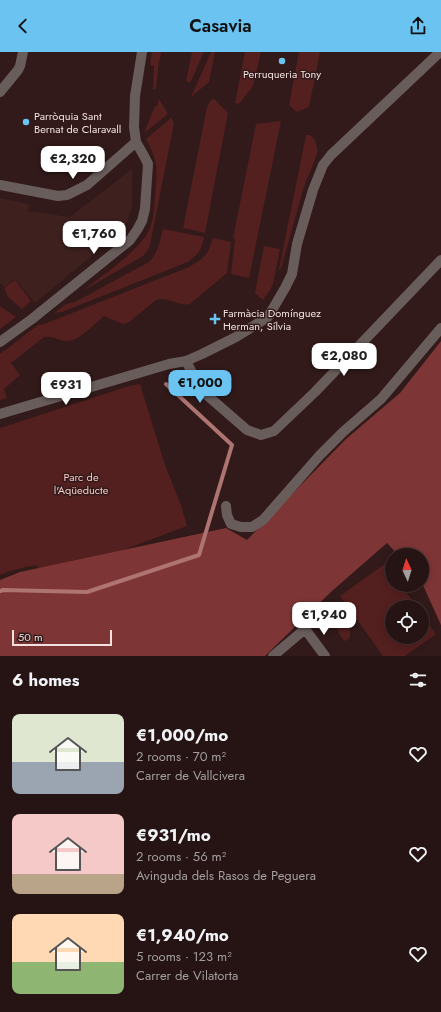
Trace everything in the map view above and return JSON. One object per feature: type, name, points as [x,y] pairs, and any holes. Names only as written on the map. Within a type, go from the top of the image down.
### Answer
[{"type":"street","points":[[0,92],[18,70],[24,52]]},
{"type":"street","points":[[0,342],[37,315],[130,240],[138,230],[145,209],[148,164],[136,142],[134,127],[135,96],[142,52]]},
{"type":"street","points":[[0,414],[186,360],[236,338],[268,317],[292,274],[297,244],[322,165],[435,53]]},
{"type":"street","points":[[0,185],[58,196],[67,195],[87,185],[136,142]]},
{"type":"street","points":[[186,360],[201,390],[247,430],[261,435],[274,431],[315,392],[441,260]]},
{"type":"street","points":[[226,506],[227,515],[231,524],[252,528],[263,520],[320,455],[343,432],[381,399],[441,328]]},
{"type":"street","points":[[273,656],[305,629],[325,656]]},
{"type":"shaded area","points":[[132,169],[132,207],[125,228],[35,303],[15,279],[4,287],[0,283],[0,198],[29,204],[28,211],[70,217]]},
{"type":"shaded area","points":[[441,341],[441,625],[426,592],[429,592],[429,548],[392,548],[387,543],[332,591],[265,656],[0,656],[0,580],[20,572],[226,528],[247,540],[346,439],[400,393]]},
{"type":"green space","points":[[152,52],[161,52],[156,89],[153,89],[154,66],[150,65]]},
{"type":"green space","points":[[192,52],[204,52],[190,83],[186,81]]},
{"type":"green space","points":[[211,52],[215,52],[209,82],[191,97]]},
{"type":"green space","points":[[245,52],[261,52],[253,86],[239,104],[235,103]]},
{"type":"green space","points":[[299,52],[320,52],[309,107],[297,112],[289,105]]},
{"type":"green space","points":[[159,99],[168,114],[144,133],[155,106],[157,106]]},
{"type":"green space","points":[[214,99],[228,113],[205,233],[183,228],[207,107],[211,100]]},
{"type":"green space","points":[[171,118],[174,123],[148,250],[143,256],[85,289],[112,269],[139,245],[150,228],[154,212],[156,164],[146,139]]},
{"type":"green space","points":[[281,121],[249,278],[231,274],[235,239],[233,238],[256,124]]},
{"type":"green space","points":[[306,135],[310,135],[315,140],[318,151],[303,190],[280,270],[279,269]]},
{"type":"green space","points":[[163,229],[204,237],[201,249],[188,262],[62,312],[54,313],[66,304],[75,302],[149,262],[157,251]]},
{"type":"green space","points":[[213,238],[231,242],[227,273],[190,304],[186,305],[160,299],[156,300],[129,322],[123,324],[104,316],[81,336],[70,341],[44,337],[11,363],[20,375],[4,389],[7,398],[0,400],[0,354],[38,325],[44,324],[189,267],[205,256]]},
{"type":"green space","points":[[264,246],[280,249],[273,284],[263,300],[255,293]]},
{"type":"green space","points":[[15,280],[31,301],[22,309],[8,297],[4,288]]},
{"type":"green space","points":[[0,306],[16,317],[0,329]]},
{"type":"green space","name":"Parc de l'Aqüeducte","points":[[140,384],[165,465],[181,505],[187,526],[91,562],[44,573],[36,565],[0,575],[0,428],[129,386]]},
{"type":"green space","points":[[385,564],[385,592],[406,592],[412,600],[385,600],[385,644],[422,644],[405,656],[383,656],[340,596]]},
{"type":"green space","points":[[342,614],[346,619],[350,628],[350,637],[345,641],[339,634],[337,625],[336,618]]},
{"type":"green space","points":[[429,624],[436,634],[429,639]]},
{"type":"waterway","points":[[0,591],[87,592],[199,555],[232,445],[166,384]]},
{"type":"place","name":"Perruqueria Tony","points":[[282,61]]},
{"type":"place","name":"Parròquia Sant Bernat de Claravall","points":[[26,122]]},
{"type":"place","name":"Farmàcia Domínguez Herman, Sílvia","points":[[215,319]]}]
